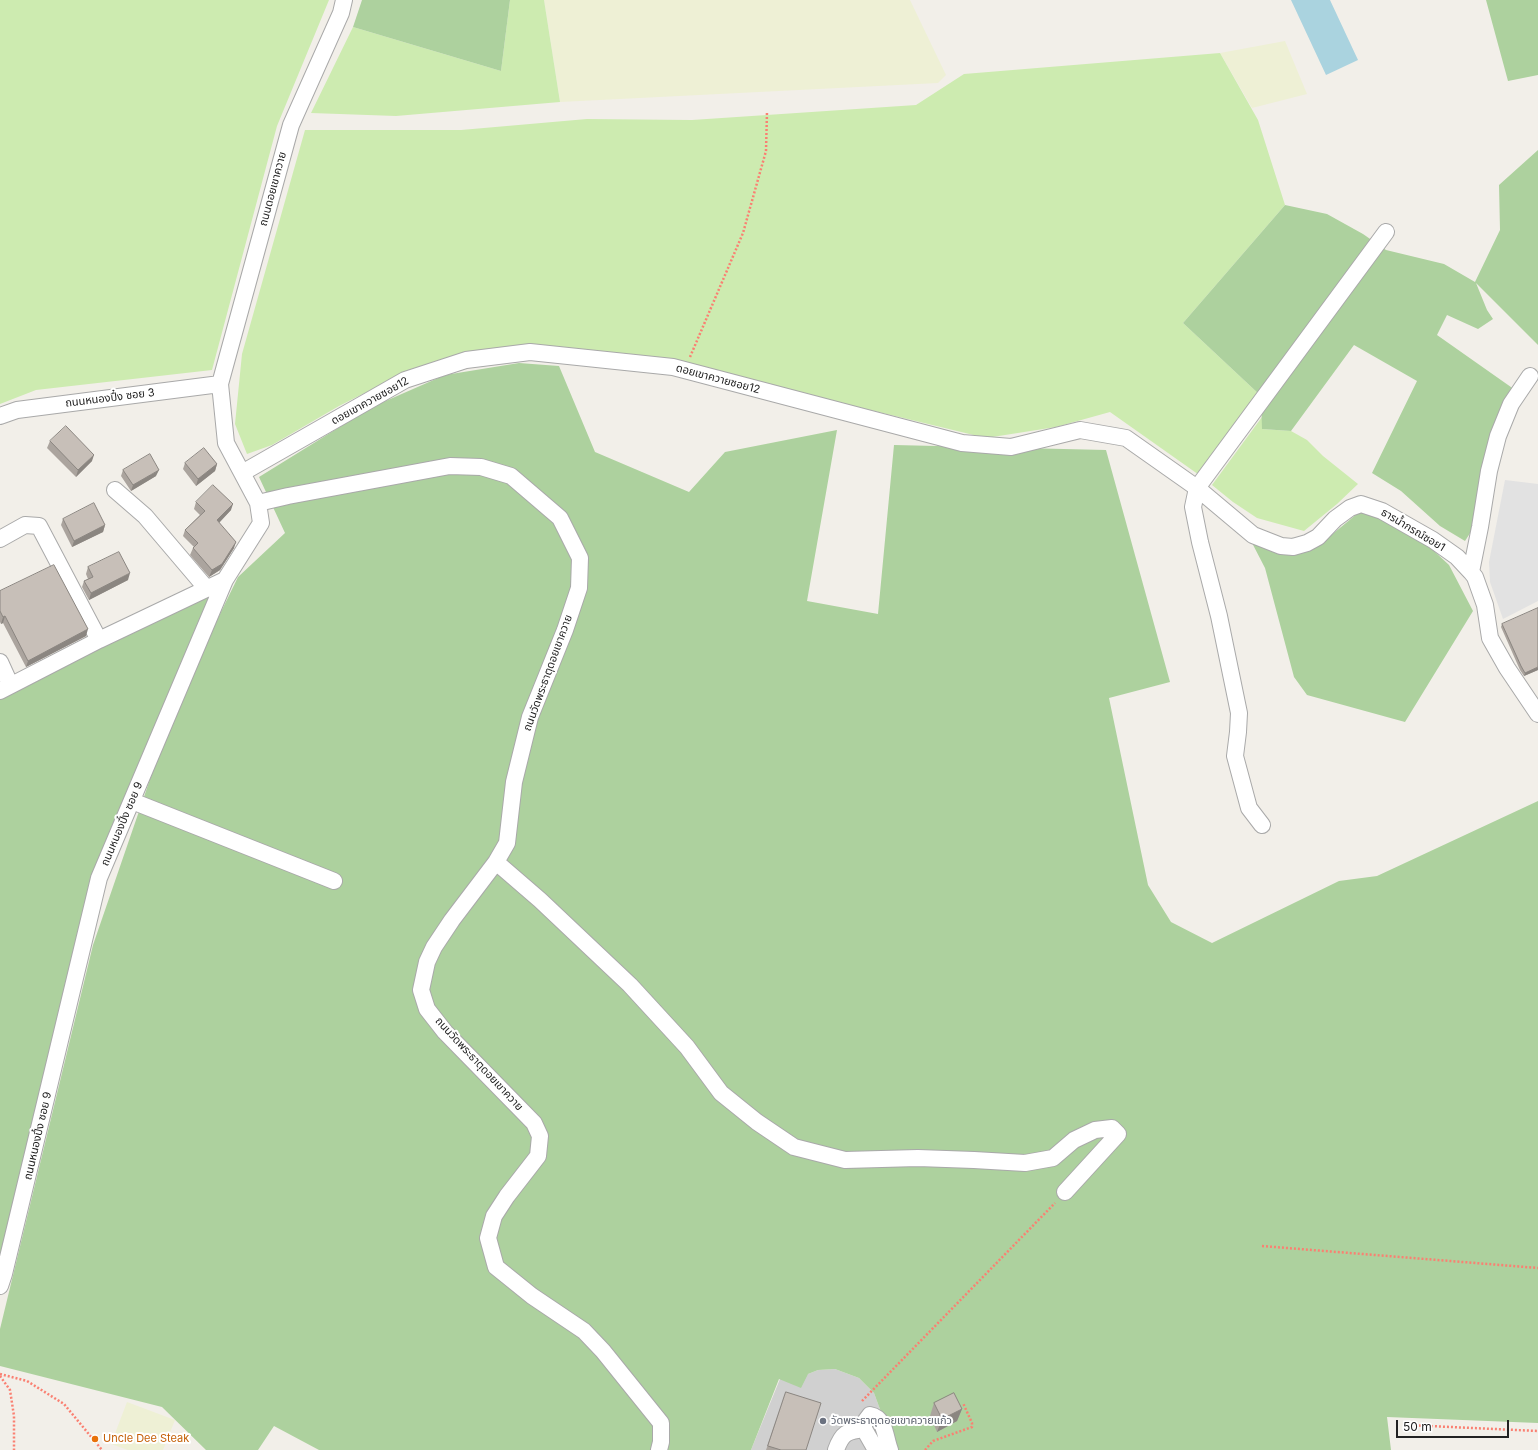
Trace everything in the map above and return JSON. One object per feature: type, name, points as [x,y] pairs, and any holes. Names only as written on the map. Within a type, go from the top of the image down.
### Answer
[{"type":"street","name":"ถนนดอยเขาควาย","points":[[220,384],[291,125],[341,13],[344,0]]},
{"type":"street","points":[[1262,825],[1249,808],[1235,756],[1239,713],[1219,616],[1200,542],[1193,507],[1197,488],[1386,232]]},
{"type":"street","name":"ดอยเขาควายซอย12","points":[[242,473],[405,380],[466,360],[530,352],[666,366],[685,370],[962,444],[1011,447],[1080,430],[1126,438],[1197,488]]},
{"type":"street","points":[[1471,572],[1489,471],[1498,436],[1511,404],[1530,376]]},
{"type":"street","name":"ถนนหนองปึ๋ง ซอย 3","points":[[0,416],[17,410],[220,384]]},
{"type":"street","name":"ถนนหนองปึ๋ง ซอย 9","points":[[0,1286],[99,878],[225,580],[261,523],[258,503],[226,443],[220,384]]},
{"type":"street","name":"ถนนวัดพระธาตุดอยเขาควาย","points":[[258,503],[450,466],[481,467],[511,476],[560,518],[580,558],[579,588],[565,630],[530,716],[514,782],[507,843],[496,862],[452,920],[434,947],[426,962],[421,990],[427,1009],[445,1032],[534,1123],[540,1136],[538,1156],[506,1196],[494,1216],[488,1238],[496,1267],[532,1296],[584,1331],[603,1351],[661,1423],[661,1442],[659,1450]]},
{"type":"street","name":"ธารน้ำกรณ์ซอย1","points":[[1197,488],[1253,535],[1280,546],[1293,547],[1307,543],[1318,537],[1335,519],[1350,508],[1361,504],[1382,511],[1433,540],[1457,557],[1475,577],[1485,605],[1490,638],[1507,668],[1538,714]]},
{"type":"street","points":[[116,490],[145,516],[207,589]]},
{"type":"street","points":[[0,539],[26,526],[39,526],[99,640]]},
{"type":"street","points":[[0,662],[5,687],[225,580]]},
{"type":"street","points":[[132,801],[334,881]]},
{"type":"street","points":[[496,862],[540,900],[630,985],[687,1047],[721,1093],[757,1122],[794,1147],[845,1160],[918,1158],[1025,1164],[1053,1158],[1074,1140],[1096,1130],[1112,1128],[1118,1134],[1065,1192]]},
{"type":"street","points":[[876,1450],[864,1429],[864,1422],[870,1415],[876,1416],[880,1420],[884,1428],[890,1450]]},
{"type":"street","points":[[836,1450],[842,1436],[849,1431],[864,1429]]},
{"type":"path","points":[[685,370],[743,233],[766,151],[767,112]]},
{"type":"path","points":[[858,1404],[1065,1192]]},
{"type":"path","points":[[1262,1246],[1538,1268]]},
{"type":"path","points":[[0,1375],[10,1390],[14,1416],[14,1450]]},
{"type":"path","points":[[0,1375],[27,1381],[64,1404],[102,1450]]},
{"type":"path","points":[[925,1450],[933,1441],[972,1427],[972,1423],[963,1403]]},
{"type":"path","points":[[1406,1425],[1538,1431]]},
{"type":"shaded area","points":[[1505,480],[1538,484],[1538,601],[1503,619],[1490,582],[1489,562]]},
{"type":"shaded area","name":"วัดพระธาตุดอยเขาควายแก้ว","points":[[835,1369],[859,1378],[874,1393],[895,1450],[751,1450],[780,1379],[808,1374],[818,1370]]},
{"type":"green space","points":[[0,0],[329,0],[277,126],[212,370],[36,390],[0,404]]},
{"type":"green space","points":[[362,0],[510,0],[501,71],[353,27]]},
{"type":"green space","points":[[510,0],[544,0],[560,102],[396,116],[311,113],[353,27],[501,71]]},
{"type":"green space","points":[[544,0],[910,0],[946,75],[938,83],[560,102]]},
{"type":"green space","points":[[1486,0],[1538,0],[1538,75],[1508,81]]},
{"type":"green space","points":[[1285,41],[1307,94],[1252,108],[1220,53]]},
{"type":"green space","points":[[1220,53],[1258,120],[1285,205],[1183,323],[1261,396],[1202,477],[1110,412],[1056,427],[986,438],[829,400],[565,348],[488,349],[410,370],[339,406],[272,445],[247,454],[235,424],[242,354],[305,130],[461,130],[587,119],[692,120],[916,105],[964,74]]},
{"type":"green space","points":[[1538,150],[1538,345],[1476,283],[1487,310],[1493,319],[1478,329],[1447,315],[1437,335],[1518,392],[1476,524],[1465,541],[1440,526],[1401,491],[1372,473],[1417,381],[1354,345],[1291,431],[1262,429],[1261,396],[1183,323],[1285,205],[1327,214],[1363,234],[1386,250],[1444,264],[1475,282],[1500,230],[1499,185]]},
{"type":"green space","points":[[519,363],[559,366],[595,452],[689,492],[725,452],[837,430],[807,601],[878,614],[894,445],[1106,450],[1170,682],[1109,698],[1148,885],[1171,922],[1212,943],[1339,881],[1377,876],[1538,801],[1538,1423],[1387,1417],[1391,1450],[895,1450],[874,1393],[859,1378],[835,1369],[818,1370],[808,1374],[801,1388],[779,1379],[751,1450],[319,1450],[274,1426],[258,1450],[206,1450],[162,1407],[0,1366],[0,1329],[93,945],[158,756],[200,655],[238,577],[285,533],[259,477],[372,407],[445,375]]},
{"type":"green space","points":[[1262,417],[1262,429],[1291,431],[1307,440],[1323,456],[1358,484],[1337,504],[1304,531],[1257,518],[1233,502],[1212,485]]},
{"type":"green space","points":[[1358,513],[1378,513],[1432,549],[1449,565],[1473,611],[1405,722],[1307,695],[1294,677],[1265,568],[1250,539],[1278,554],[1302,552],[1329,537]]},
{"type":"green space","points":[[225,580],[99,878],[0,1286],[0,695]]},
{"type":"green space","points":[[127,1402],[175,1420],[163,1450],[128,1450],[111,1444]]},
{"type":"water","points":[[1291,0],[1330,0],[1358,60],[1326,75]]},
{"type":"building","points":[[66,426],[94,455],[78,470],[50,441]]},
{"type":"building","points":[[204,448],[217,464],[198,479],[185,463]]},
{"type":"building","points":[[150,454],[159,470],[133,485],[123,470]]},
{"type":"building","points":[[213,485],[233,504],[217,520],[236,542],[222,564],[212,570],[193,548],[198,543],[185,530],[205,511],[196,502]]},
{"type":"building","points":[[94,503],[105,525],[74,541],[63,519]]},
{"type":"building","points":[[119,552],[130,573],[91,593],[84,581],[93,577],[88,567]]},
{"type":"building","points":[[54,565],[88,629],[28,661],[5,616],[3,617],[0,611],[0,591]]},
{"type":"building","points":[[1538,608],[1538,667],[1525,673],[1502,624]]},
{"type":"building","points":[[786,1392],[821,1403],[806,1450],[781,1450],[768,1446]]},
{"type":"building","points":[[954,1393],[962,1409],[942,1419],[934,1403]]},
{"type":"place","name":"วัดพระธาตุดอยเขาควายแก้ว","points":[[823,1421]]},
{"type":"place","name":"Uncle Dee Steak","points":[[95,1439]]}]
